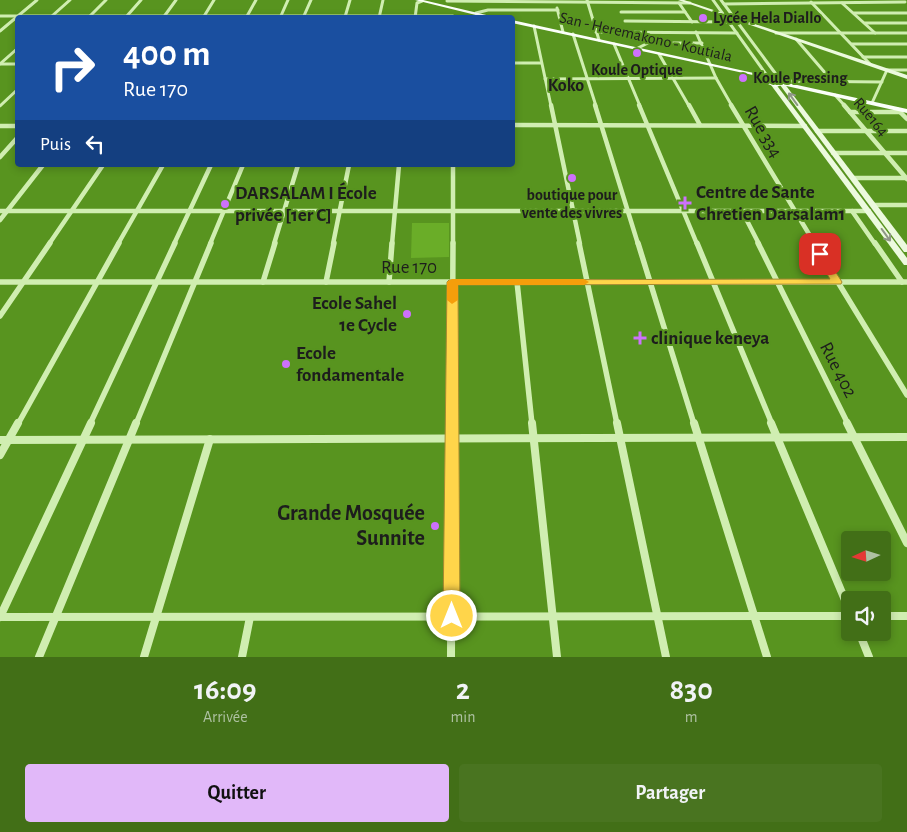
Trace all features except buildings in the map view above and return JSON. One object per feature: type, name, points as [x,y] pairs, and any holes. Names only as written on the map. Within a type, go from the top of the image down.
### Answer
[{"type":"main road","points":[[419,0],[484,15]]},
{"type":"main road","points":[[680,1],[870,64]]},
{"type":"main road","name":"San - Heremakono - Koutiala","points":[[515,22],[766,78]]},
{"type":"main road","points":[[766,78],[778,77],[784,83],[833,153],[904,243],[907,250]]},
{"type":"main road","points":[[766,78],[773,84],[907,263]]},
{"type":"main road","points":[[773,84],[784,83],[901,110]]},
{"type":"street","points":[[19,15],[37,0]]},
{"type":"street","points":[[53,15],[70,0]]},
{"type":"street","points":[[92,15],[106,0]]},
{"type":"street","points":[[128,15],[141,0]]},
{"type":"street","points":[[165,15],[176,0]]},
{"type":"street","points":[[205,15],[214,0]]},
{"type":"street","points":[[247,15],[256,0]]},
{"type":"street","points":[[281,15],[288,0]]},
{"type":"street","points":[[305,15],[311,0]]},
{"type":"street","points":[[346,15],[350,0]]},
{"type":"street","points":[[379,15],[383,0]]},
{"type":"street","points":[[415,15],[419,0]]},
{"type":"street","points":[[713,0],[766,78]]},
{"type":"street","points":[[443,6],[448,1],[680,1],[692,22]]},
{"type":"street","points":[[556,1],[563,32]]},
{"type":"street","points":[[587,1],[599,40]]},
{"type":"street","points":[[616,2],[631,32]]},
{"type":"street","points":[[722,2],[905,2]]},
{"type":"street","points":[[722,2],[778,77]]},
{"type":"street","points":[[811,2],[870,64],[907,76]]},
{"type":"street","points":[[842,3],[875,33]]},
{"type":"street","points":[[453,7],[453,15]]},
{"type":"street","points":[[476,13],[488,10],[558,10]]},
{"type":"street","points":[[621,12],[685,12]]},
{"type":"street","points":[[854,13],[907,13]]},
{"type":"street","points":[[0,16],[15,16]]},
{"type":"street","points":[[0,31],[15,18]]},
{"type":"street","points":[[625,21],[729,22]]},
{"type":"street","points":[[865,23],[907,23]]},
{"type":"street","points":[[534,26],[666,657]]},
{"type":"street","points":[[596,32],[736,33]]},
{"type":"street","name":"Rue 334","points":[[696,32],[716,78],[742,126],[907,395]]},
{"type":"street","points":[[776,33],[907,33]]},
{"type":"street","points":[[573,34],[629,211],[697,438],[767,657]]},
{"type":"street","points":[[796,39],[833,82]]},
{"type":"street","points":[[636,48],[648,43],[702,43]]},
{"type":"street","points":[[614,44],[841,591]]},
{"type":"street","points":[[852,44],[907,44]]},
{"type":"street","points":[[0,64],[15,51]]},
{"type":"street","points":[[659,54],[700,125]]},
{"type":"street","points":[[863,57],[907,57]]},
{"type":"street","points":[[515,63],[541,63]]},
{"type":"street","points":[[0,64],[15,64]]},
{"type":"street","points":[[887,70],[907,70]]},
{"type":"street","points":[[872,103],[887,70]]},
{"type":"street","points":[[545,79],[716,78]]},
{"type":"street","points":[[784,83],[882,82]]},
{"type":"street","points":[[0,106],[15,92]]},
{"type":"street","name":"Rue164","points":[[835,95],[907,178]]},
{"type":"street","points":[[850,112],[901,110],[907,119]]},
{"type":"street","points":[[515,125],[805,126]]},
{"type":"street","points":[[0,126],[15,126]]},
{"type":"street","points":[[817,131],[907,131]]},
{"type":"street","points":[[0,157],[15,141]]},
{"type":"street","points":[[833,153],[907,153]]},
{"type":"street","points":[[0,220],[41,167]]},
{"type":"street","points":[[0,316],[102,167]]},
{"type":"street","points":[[0,456],[162,167]]},
{"type":"street","points":[[210,167],[0,617],[841,616]]},
{"type":"street","points":[[39,657],[131,440],[242,167]]},
{"type":"street","points":[[262,282],[297,167]]},
{"type":"street","points":[[326,282],[349,167]]},
{"type":"street","points":[[389,282],[399,167]]},
{"type":"street","points":[[451,657],[453,167]]},
{"type":"street","points":[[853,178],[907,178]]},
{"type":"street","points":[[874,205],[907,205]]},
{"type":"street","points":[[0,211],[869,211]]},
{"type":"street","name":"Rue 402","points":[[742,211],[907,543]]},
{"type":"street","points":[[852,211],[904,282]]},
{"type":"street","name":"Rue 170","points":[[0,282],[904,282]]},
{"type":"street","points":[[518,282],[557,657]]},
{"type":"street","points":[[0,440],[907,437]]},
{"type":"street","points":[[144,657],[210,439]]},
{"type":"street","points":[[242,657],[250,616]]},
{"type":"street","points":[[891,616],[907,616]]},
{"type":"street","points":[[862,641],[869,657]]},
{"type":"green space","points":[[412,223],[449,223],[449,257],[411,258]]},
{"type":"slow traffic","points":[[452,300],[452,282],[584,282]]},
{"type":"place","name":"Lycée Hela Diallo","points":[[703,18]]},
{"type":"place","name":"Koule Optique","points":[[637,53]]},
{"type":"place","name":"Koule Pressing","points":[[743,78]]},
{"type":"place","name":"boutique pour vente des vivres","points":[[572,178]]},
{"type":"place","name":"Centre de Sante Chretien Darsalam1","points":[[685,203]]},
{"type":"place","name":"DARSALAM I École privée [1er C]","points":[[225,204]]},
{"type":"place","name":"Ecole Sahel 1e Cycle","points":[[407,314]]},
{"type":"place","name":"clinique keneya","points":[[640,338]]},
{"type":"place","name":"Ecole fondamentale","points":[[286,364]]},
{"type":"place","name":"Grande Mosquée Sunnite","points":[[435,526]]},
{"type":"district","name":"Koko","points":[[566,86]]},
{"type":"route","points":[[452,616],[452,282],[837,282],[820,254]]}]
